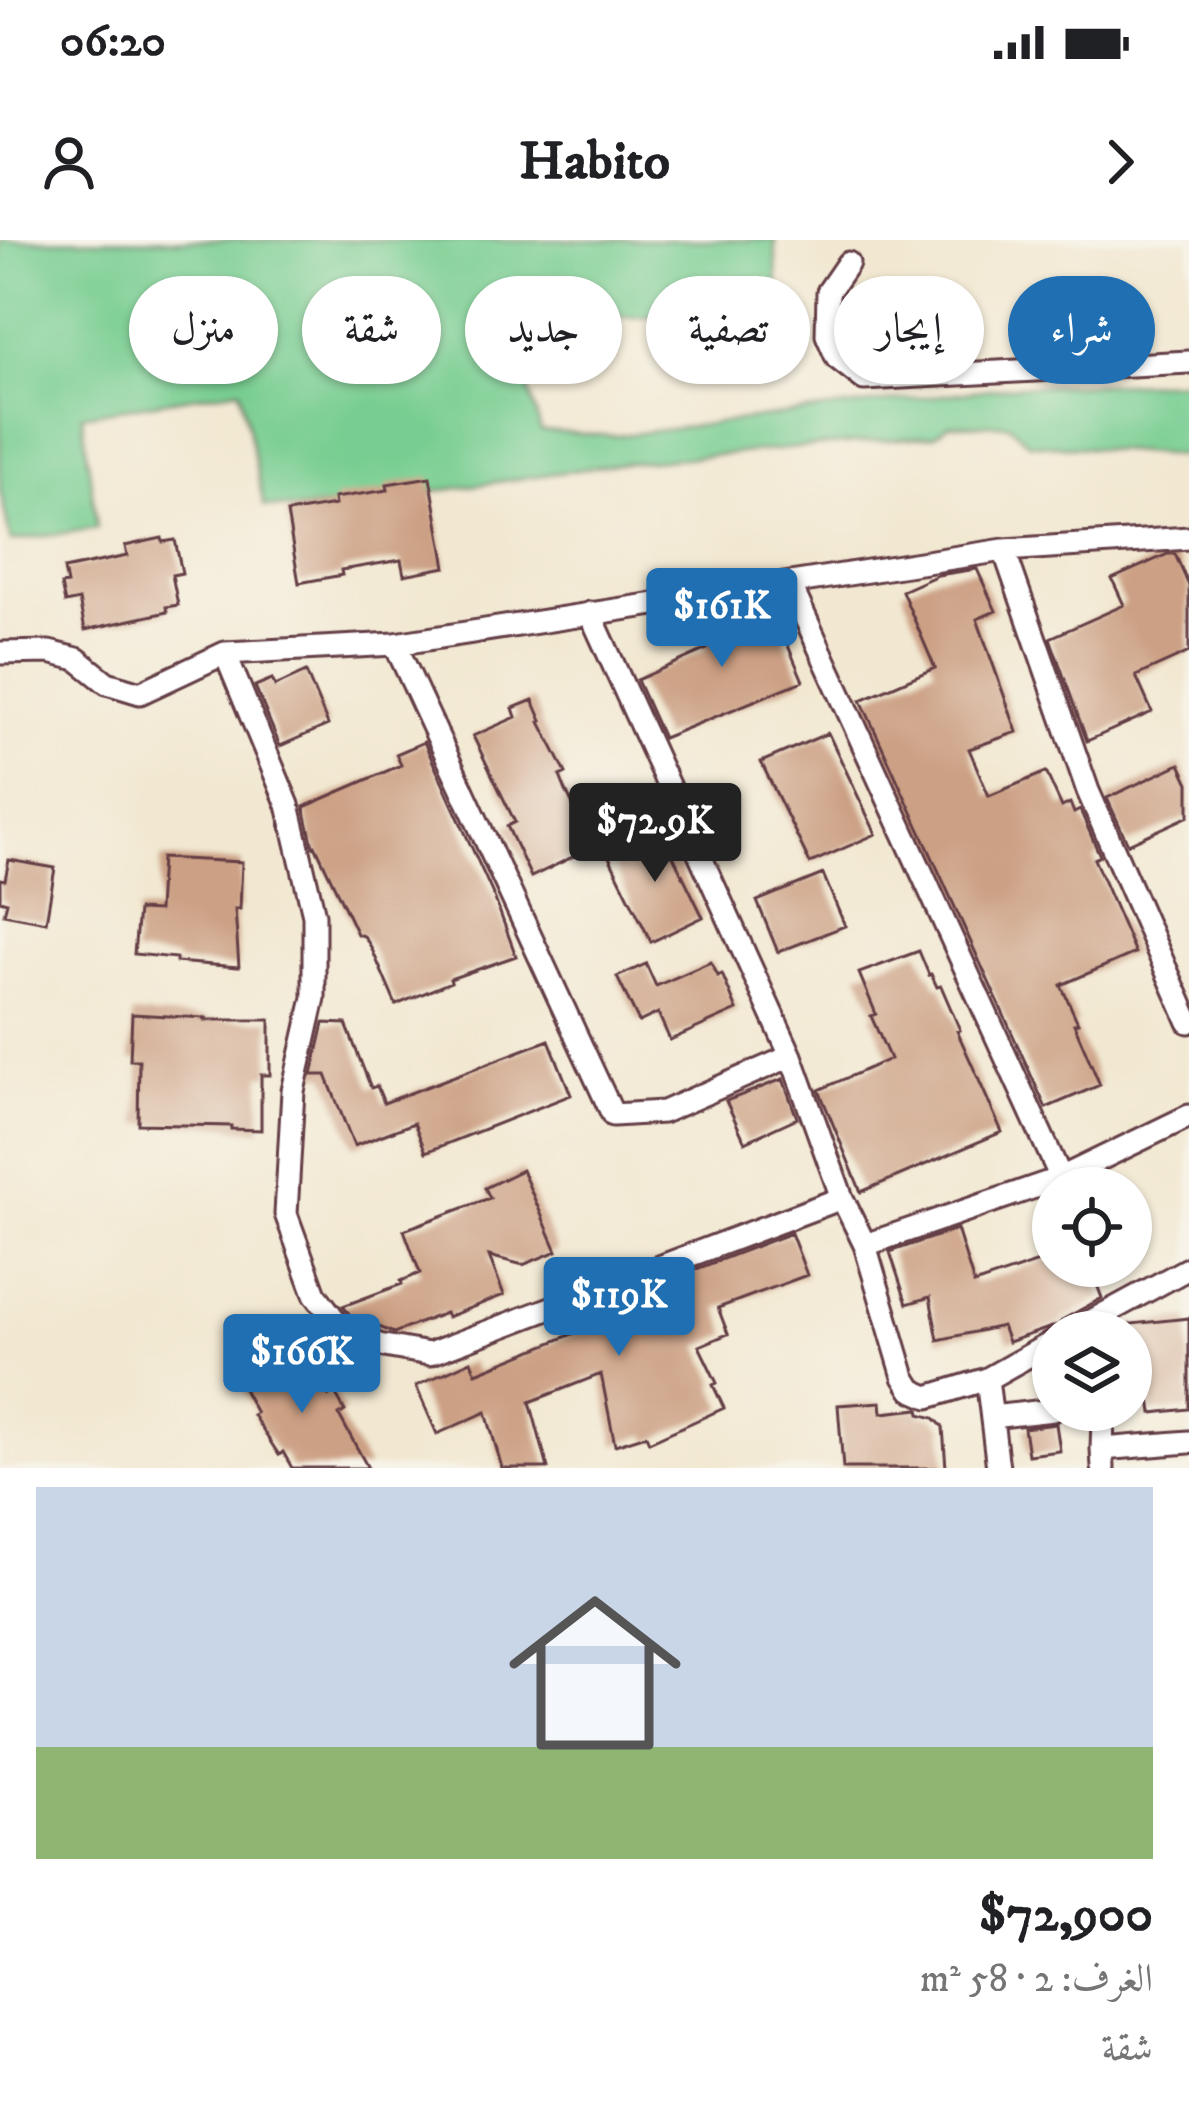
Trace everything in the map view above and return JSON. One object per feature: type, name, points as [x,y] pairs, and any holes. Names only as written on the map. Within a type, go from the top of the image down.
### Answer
[{"type":"street","points":[[848,263],[828,292],[827,335],[837,358],[864,379],[1189,362]]},
{"type":"street","points":[[0,653],[49,652],[77,659],[107,683],[140,693],[225,653],[395,644],[1004,550],[1189,538]]},
{"type":"street","points":[[1004,550],[1088,791],[1189,1022]]},
{"type":"street","points":[[790,584],[1055,1167]]},
{"type":"street","points":[[590,613],[791,1056],[842,1198],[865,1245],[904,1377],[912,1390],[928,1397],[987,1379],[1032,1354]]},
{"type":"street","points":[[395,644],[614,1115],[663,1112],[791,1056]]},
{"type":"street","points":[[225,653],[288,805],[314,915],[314,998],[293,1091],[286,1214],[315,1294],[341,1328],[379,1345],[429,1354],[842,1198]]},
{"type":"street","points":[[1083,1167],[1189,1116]]},
{"type":"street","points":[[865,1245],[1032,1188]]},
{"type":"street","points":[[1110,1311],[1189,1268]]},
{"type":"street","points":[[987,1379],[998,1468]]},
{"type":"street","points":[[992,1417],[1032,1412]]},
{"type":"street","points":[[1103,1459],[1189,1442]]},
{"type":"green space","points":[[0,240],[775,240],[777,276],[646,276],[646,317],[622,317],[622,276],[465,276],[465,384],[527,384],[541,431],[615,436],[1006,387],[1189,381],[1189,456],[1028,443],[1009,424],[949,425],[934,436],[615,464],[300,509],[264,506],[240,389],[82,415],[97,528],[11,541],[0,490]]},
{"type":"building","points":[[430,477],[446,567],[404,575],[401,560],[299,583],[287,513],[335,505],[334,498],[388,490],[387,484]]},
{"type":"building","points":[[162,538],[163,542],[175,540],[182,573],[172,575],[178,605],[166,607],[167,612],[85,630],[79,600],[65,603],[64,569],[127,556],[125,546]]},
{"type":"building","points":[[1175,554],[1189,586],[1189,652],[1136,676],[1152,712],[1087,741],[1050,638],[1124,605],[1112,579]]},
{"type":"building","points":[[977,569],[996,611],[977,619],[1017,732],[969,749],[989,796],[1046,772],[1062,807],[1070,803],[1074,813],[1080,810],[1100,856],[1094,859],[1135,953],[1061,985],[1100,1085],[1046,1108],[861,700],[935,668],[902,591],[938,575]]},
{"type":"building","points":[[764,602],[803,681],[663,738],[637,680],[707,649],[696,622],[701,620],[698,612]]},
{"type":"building","points":[[306,672],[328,725],[280,746],[255,686],[272,679],[275,686]]},
{"type":"building","points":[[533,700],[566,773],[560,776],[566,791],[593,847],[531,877],[507,826],[515,822],[473,736],[516,717],[513,708]]},
{"type":"building","points":[[828,733],[876,834],[810,863],[761,762]]},
{"type":"building","points":[[424,742],[516,956],[450,979],[396,1005],[371,947],[357,934],[313,846],[304,807],[401,765],[396,754]]},
{"type":"building","points":[[1180,764],[1189,783],[1189,816],[1128,844],[1107,798]]},
{"type":"building","points":[[654,830],[657,835],[662,833],[703,917],[651,942],[607,853]]},
{"type":"building","points":[[161,858],[242,862],[240,909],[235,909],[239,967],[134,954],[138,910],[158,911]]},
{"type":"building","points":[[9,860],[55,868],[46,922],[4,914],[7,902],[0,900],[0,879],[5,880]]},
{"type":"building","points":[[823,874],[845,926],[778,952],[757,901]]},
{"type":"building","points":[[919,951],[929,975],[941,986],[1002,1132],[861,1192],[819,1090],[890,1059],[859,973]]},
{"type":"building","points":[[711,962],[718,976],[722,974],[737,1010],[670,1040],[658,1013],[639,1022],[617,977],[646,964],[656,986]]},
{"type":"building","points":[[132,1014],[270,1020],[270,1075],[261,1075],[261,1130],[138,1124],[139,1060],[130,1060]]},
{"type":"building","points":[[324,1023],[346,1024],[371,1088],[377,1086],[384,1103],[549,1040],[571,1095],[426,1152],[414,1123],[354,1146],[326,1075],[312,1075]]},
{"type":"building","points":[[783,1079],[797,1118],[745,1142],[726,1101]]},
{"type":"building","points":[[522,1170],[557,1251],[523,1265],[489,1256],[504,1295],[447,1317],[445,1313],[394,1333],[351,1316],[343,1306],[420,1273],[404,1230],[490,1198],[485,1188]]},
{"type":"building","points":[[957,1229],[974,1284],[1032,1264],[1032,1287],[1098,1287],[1102,1298],[1078,1311],[1032,1311],[1032,1334],[1008,1342],[1002,1326],[938,1340],[930,1297],[907,1304],[890,1252]]},
{"type":"building","points":[[791,1233],[807,1275],[718,1308],[728,1334],[699,1346],[724,1408],[649,1442],[646,1435],[615,1445],[601,1374],[530,1402],[548,1468],[502,1468],[486,1412],[437,1434],[416,1386],[471,1361],[476,1373],[595,1325],[589,1310]]},
{"type":"building","points":[[1189,1318],[1189,1409],[1152,1413],[1152,1322]]},
{"type":"building","points":[[301,1345],[329,1396],[335,1393],[345,1411],[339,1415],[368,1468],[292,1468],[253,1415],[242,1387],[278,1367],[274,1359]]},
{"type":"building","points":[[881,1402],[882,1413],[919,1409],[943,1427],[946,1468],[843,1468],[838,1405]]},
{"type":"building","points":[[1024,1428],[1057,1431],[1060,1451],[1028,1455]]}]
